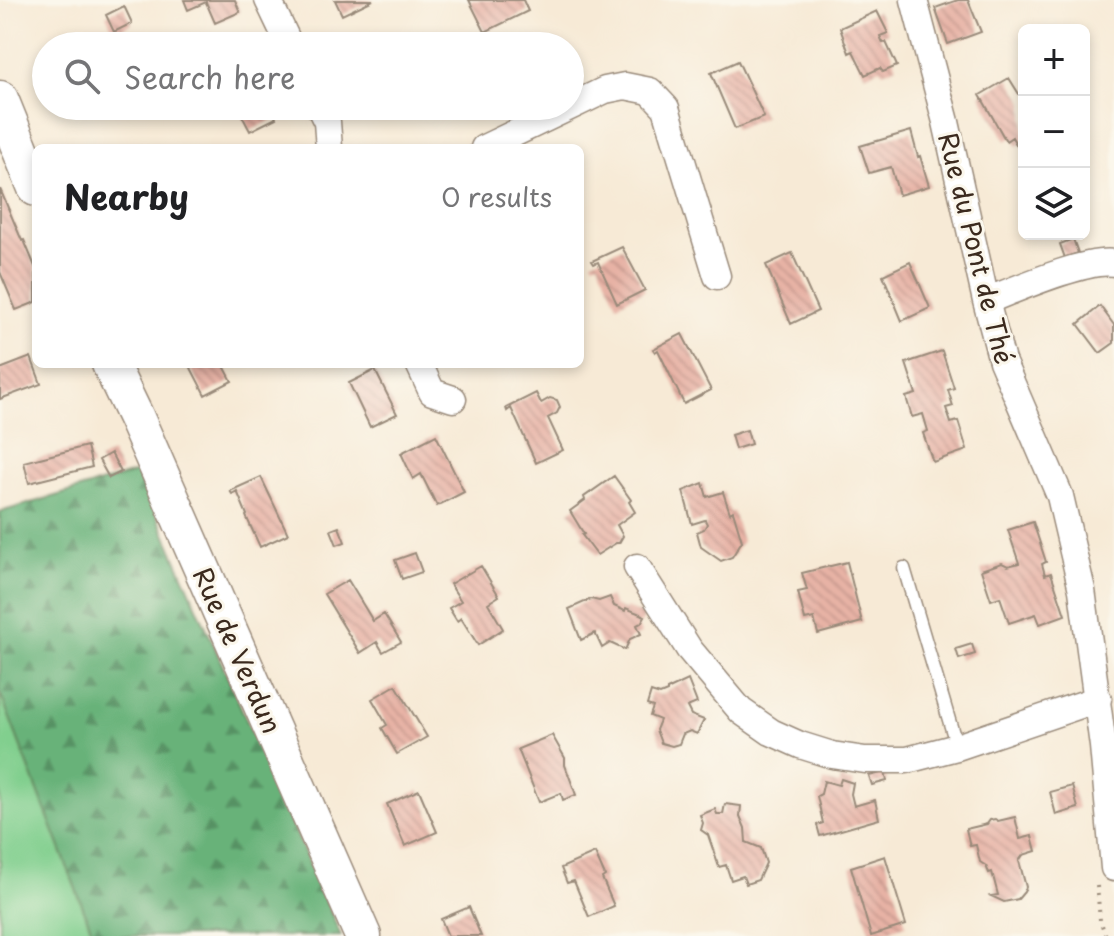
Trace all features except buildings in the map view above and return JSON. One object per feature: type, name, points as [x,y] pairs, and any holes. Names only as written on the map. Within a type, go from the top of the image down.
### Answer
[{"type":"main road","points":[[0,99],[32,178]]},
{"type":"main road","name":"Rue de Verdun","points":[[112,368],[363,936]]},
{"type":"street","points":[[268,0],[283,32]]},
{"type":"street","name":"Rue du Pont de Thé","points":[[914,0],[1002,361],[1060,496],[1082,590],[1098,699],[1114,868]]},
{"type":"street","points":[[584,100],[605,90],[625,86],[650,91],[666,108],[717,276]]},
{"type":"street","points":[[326,120],[329,144]]},
{"type":"street","points":[[492,144],[542,120]]},
{"type":"street","points":[[986,301],[1065,272],[1093,264],[1114,263]]},
{"type":"street","points":[[421,368],[432,392],[453,399]]},
{"type":"street","points":[[637,567],[689,649],[741,711],[771,732],[832,755],[865,760],[907,760],[957,747],[1098,699]]},
{"type":"lane","points":[[904,568],[957,747]]},
{"type":"green space","points":[[138,472],[341,936],[94,936],[0,693],[0,512]]},
{"type":"green space","points":[[0,693],[94,936],[0,936]]}]
